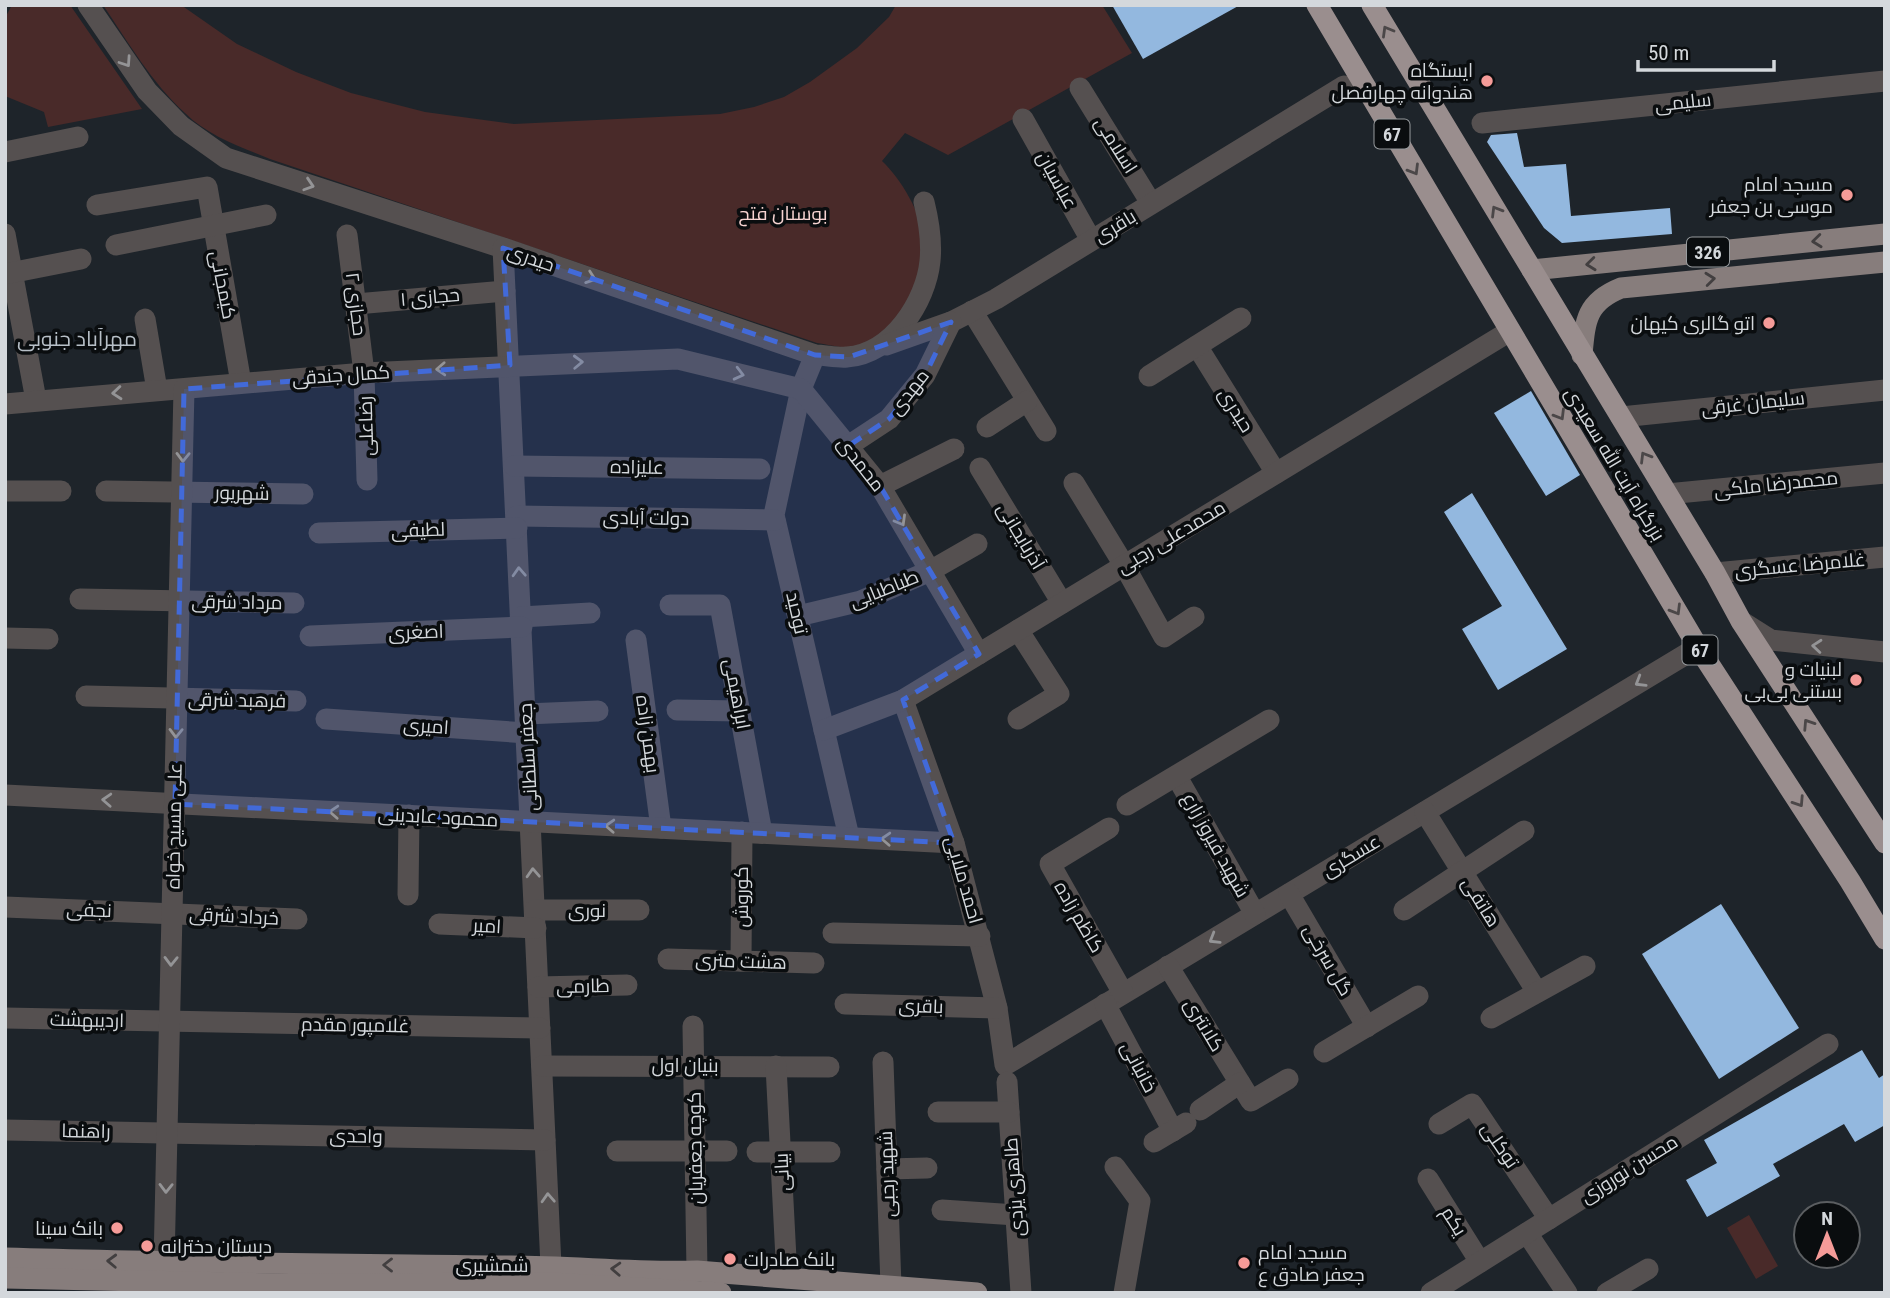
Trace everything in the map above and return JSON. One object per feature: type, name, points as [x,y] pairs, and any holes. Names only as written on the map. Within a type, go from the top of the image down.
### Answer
[{"type":"highway","name":"بزرگراه آیت الله سعیدی","points":[[1317,5],[1698,647],[1885,939]]},
{"type":"highway","name":"بزرگراه آیت الله سعیدی","points":[[1372,5],[1715,573],[1741,621],[1885,843]]},
{"type":"main road","name":"326","points":[[1532,270],[1885,234]]},
{"type":"main road","name":"326","points":[[1582,355],[1585,325],[1596,303],[1605,295],[1621,288],[1885,262]]},
{"type":"main road","name":"شمشیری","points":[[5,1258],[163,1279]]},
{"type":"main road","name":"شمشیری","points":[[5,1278],[552,1275],[665,1285],[697,1281],[977,1293]]},
{"type":"main road","name":"شمشیری","points":[[697,1281],[721,1293]]},
{"type":"street","name":"حیدری","points":[[88,5],[147,92],[181,126],[226,158],[503,248],[815,355],[849,357],[878,348],[901,327],[923,293],[930,262],[931,232],[924,202]]},
{"type":"street","name":"سلیمی","points":[[1482,123],[1885,81]]},
{"type":"street","name":"باقری","points":[[878,348],[951,322],[972,311],[1343,86]]},
{"type":"street","name":"اسلامی","points":[[1080,88],[1151,203]]},
{"type":"street","name":"عباسیان","points":[[1023,119],[1091,240]]},
{"type":"street","points":[[5,152],[78,137]]},
{"type":"street","name":"کیمجانی","points":[[97,205],[207,187],[241,383]]},
{"type":"street","points":[[116,245],[266,215]]},
{"type":"street","points":[[5,234],[9,273],[36,400]]},
{"type":"street","name":"حجازی ۲","points":[[347,235],[364,373]]},
{"type":"street","name":"جعفر سلطانی","points":[[503,248],[552,1275]]},
{"type":"street","points":[[9,273],[81,259]]},
{"type":"street","name":"حجازی ۱","points":[[356,303],[505,290]]},
{"type":"street","points":[[972,311],[1046,431]]},
{"type":"street","points":[[1149,376],[1241,318]]},
{"type":"street","points":[[145,319],[157,390]]},
{"type":"street","name":"مهدی","points":[[848,446],[889,419],[925,375],[951,322]]},
{"type":"street","name":"محمدعلی رجبی","points":[[824,730],[904,700],[1510,331]]},
{"type":"street","name":"حیدری","points":[[1197,346],[1276,473]]},
{"type":"street","name":"توحید","points":[[815,355],[801,389],[774,515],[849,838]]},
{"type":"street","name":"کمال جندقی","points":[[5,404],[364,373],[677,359],[801,389]]},
{"type":"street","name":"رضاعلی","points":[[364,373],[367,480]]},
{"type":"street","name":"علی مسیح خواه","points":[[163,1279],[184,389]]},
{"type":"street","name":"محمدی","points":[[801,389],[880,486],[979,654]]},
{"type":"street","name":"سلیمان غرقی","points":[[1621,417],[1885,390]]},
{"type":"street","points":[[987,427],[1027,401]]},
{"type":"street","points":[[880,486],[954,449]]},
{"type":"street","name":"علیزاده","points":[[514,466],[760,469]]},
{"type":"street","name":"آذربایجانی","points":[[980,468],[1062,603]]},
{"type":"street","name":"محمدرضا ملکی","points":[[1667,495],[1885,473]]},
{"type":"street","points":[[1074,483],[1125,565],[1164,637],[1194,617]]},
{"type":"street","points":[[5,491],[61,491]]},
{"type":"street","name":"شهریور","points":[[106,491],[303,494]]},
{"type":"street","name":"دولت آبادی","points":[[517,522],[775,520]]},
{"type":"street","name":"لطیفی","points":[[319,533],[517,522]]},
{"type":"street","name":"طباطبایی","points":[[798,616],[861,601],[930,571],[977,544]]},
{"type":"street","name":"غلامرضا عسگری","points":[[1715,573],[1885,557]]},
{"type":"street","name":"مرداد شرقی","points":[[80,598],[294,603]]},
{"type":"street","name":"ابراهیمی","points":[[670,605],[720,605],[740,711],[752,833]]},
{"type":"street","name":"اصغری","points":[[310,636],[521,622],[590,613]]},
{"type":"street","points":[[1741,621],[1771,640],[1885,652]]},
{"type":"street","points":[[1018,630],[1059,694],[1018,719]]},
{"type":"street","points":[[5,638],[48,639]]},
{"type":"street","name":"بهمن زاده","points":[[636,640],[661,828]]},
{"type":"street","name":"عسگری","points":[[1006,1073],[1114,999],[1698,647]]},
{"type":"street","name":"فرهبد شرقی","points":[[86,696],[296,701]]},
{"type":"street","name":"احمد ملایی","points":[[904,700],[954,843],[980,936],[997,1008],[1006,1073]]},
{"type":"street","points":[[677,710],[740,711]]},
{"type":"street","name":"امیری","points":[[326,719],[526,723],[598,711]]},
{"type":"street","name":"شهید فیروز زارع","points":[[1127,806],[1269,720]]},
{"type":"street","name":"شهید فیروز زارع","points":[[1177,776],[1255,914]]},
{"type":"street","name":"محمود عابدینی","points":[[5,795],[954,843]]},
{"type":"street","name":"هاتفی","points":[[1425,811],[1537,992]]},
{"type":"street","points":[[408,895],[410,816]]},
{"type":"street","name":"کاظم زاده","points":[[1109,828],[1050,864],[1114,999]]},
{"type":"street","points":[[1404,910],[1524,831]]},
{"type":"street","name":"کوروش","points":[[741,961],[752,833]]},
{"type":"street","name":"گل سرخی","points":[[1289,894],[1367,1027]]},
{"type":"street","name":"نجفی","points":[[5,907],[172,913]]},
{"type":"street","name":"نوری","points":[[535,919],[639,910]]},
{"type":"street","name":"خرداد شرقی","points":[[172,913],[297,919]]},
{"type":"street","name":"امیر","points":[[439,924],[535,919]]},
{"type":"street","points":[[833,933],[980,936]]},
{"type":"street","name":"هشت متری","points":[[668,959],[814,963]]},
{"type":"street","name":"کلانتری","points":[[1168,966],[1245,1092]]},
{"type":"street","points":[[1491,1018],[1584,966]]},
{"type":"street","name":"طارمی","points":[[538,987],[627,985]]},
{"type":"street","points":[[1324,1052],[1418,996]]},
{"type":"street","name":"خانبانی","points":[[1114,999],[1186,1121]]},
{"type":"street","name":"باقری","points":[[845,1004],[997,1008]]},
{"type":"street","name":"اردیبهشت","points":[[5,1018],[169,1021]]},
{"type":"street","name":"غلامپور مقدم","points":[[169,1021],[540,1028]]},
{"type":"street","name":"کوچه جعفریان","points":[[693,1026],[697,1281]]},
{"type":"street","name":"محسن نوروزی","points":[[1430,1293],[1828,1044]]},
{"type":"street","name":"شهید رجبی","points":[[883,1062],[891,1290]]},
{"type":"street","name":"بنیان اول","points":[[542,1066],[829,1067]]},
{"type":"street","name":"بیانی","points":[[776,1066],[787,1285]]},
{"type":"street","name":"طاهری یزدی","points":[[1006,1073],[1021,1293]]},
{"type":"street","points":[[1154,1142],[1186,1121],[1245,1092],[1288,1079]]},
{"type":"street","name":"توکلی","points":[[1438,1124],[1472,1104],[1549,1219]]},
{"type":"street","points":[[938,1112],[1009,1112]]},
{"type":"street","name":"راهنما","points":[[5,1130],[167,1132]]},
{"type":"street","name":"واحدی","points":[[167,1132],[545,1140]]},
{"type":"street","points":[[617,1151],[727,1151]]},
{"type":"street","points":[[757,1152],[830,1152]]},
{"type":"street","points":[[1115,1167],[1140,1201],[1124,1293]]},
{"type":"street","points":[[887,1169],[927,1168]]},
{"type":"street","name":"یکم","points":[[1428,1179],[1480,1262]]},
{"type":"street","points":[[942,1210],[1016,1215]]},
{"type":"street","points":[[1527,1233],[1567,1293]]},
{"type":"street","points":[[1607,1293],[1648,1269]]},
{"type":"highlighted area","points":[[503,248],[815,355],[849,357],[951,322],[925,375],[889,419],[848,446],[880,486],[979,654],[903,700],[954,843],[175,804],[184,389],[510,365]]},
{"type":"green space","points":[[12,5],[70,5],[142,109],[48,127],[44,112],[5,96],[5,18]]},
{"type":"green space","name":"بوستان فتح","points":[[103,5],[181,5],[237,44],[296,72],[351,93],[425,112],[514,124],[720,114],[754,107],[784,97],[810,82],[857,48],[889,17],[896,5],[1102,5],[1132,53],[948,155],[905,133],[882,161],[903,187],[919,220],[924,241],[920,275],[904,308],[893,322],[865,343],[845,347],[817,343],[270,159],[225,140],[194,121],[162,89]]},
{"type":"green space","points":[[1749,1215],[1778,1266],[1756,1279],[1727,1228]]},
{"type":"building","points":[[1112,5],[1240,5],[1143,59]]},
{"type":"building","points":[[1517,133],[1524,167],[1566,164],[1571,216],[1670,208],[1672,234],[1562,243],[1544,228],[1487,142],[1491,135]]},
{"type":"building","points":[[1531,391],[1580,475],[1546,496],[1494,413]]},
{"type":"building","points":[[1472,493],[1567,649],[1498,690],[1462,629],[1502,606],[1444,512]]},
{"type":"building","points":[[1721,904],[1799,1028],[1719,1079],[1642,954]]},
{"type":"building","points":[[1862,1050],[1879,1078],[1885,1074],[1885,1125],[1855,1142],[1844,1124],[1773,1164],[1780,1176],[1707,1217],[1686,1180],[1717,1163],[1704,1140]]},
{"type":"place","name":"ایستگاه هندوانه چهارفصل","points":[[1487,81]]},
{"type":"place","name":"مسجد امام موسی بن جعفر","points":[[1847,195]]},
{"type":"place","name":"اتو گالری کیهان","points":[[1769,323]]},
{"type":"place","name":"لبنیات و بستنی بی‌بی","points":[[1856,680]]},
{"type":"place","name":"بانک سینا","points":[[117,1228]]},
{"type":"place","name":"دبستان دخترانه","points":[[147,1246]]},
{"type":"place","name":"بانک صادرات","points":[[730,1259]]},
{"type":"place","name":"مسجد امام جعفر صادق ع","points":[[1244,1263]]},
{"type":"district","name":"مهرآباد جنوبی","points":[[77,339]]}]
